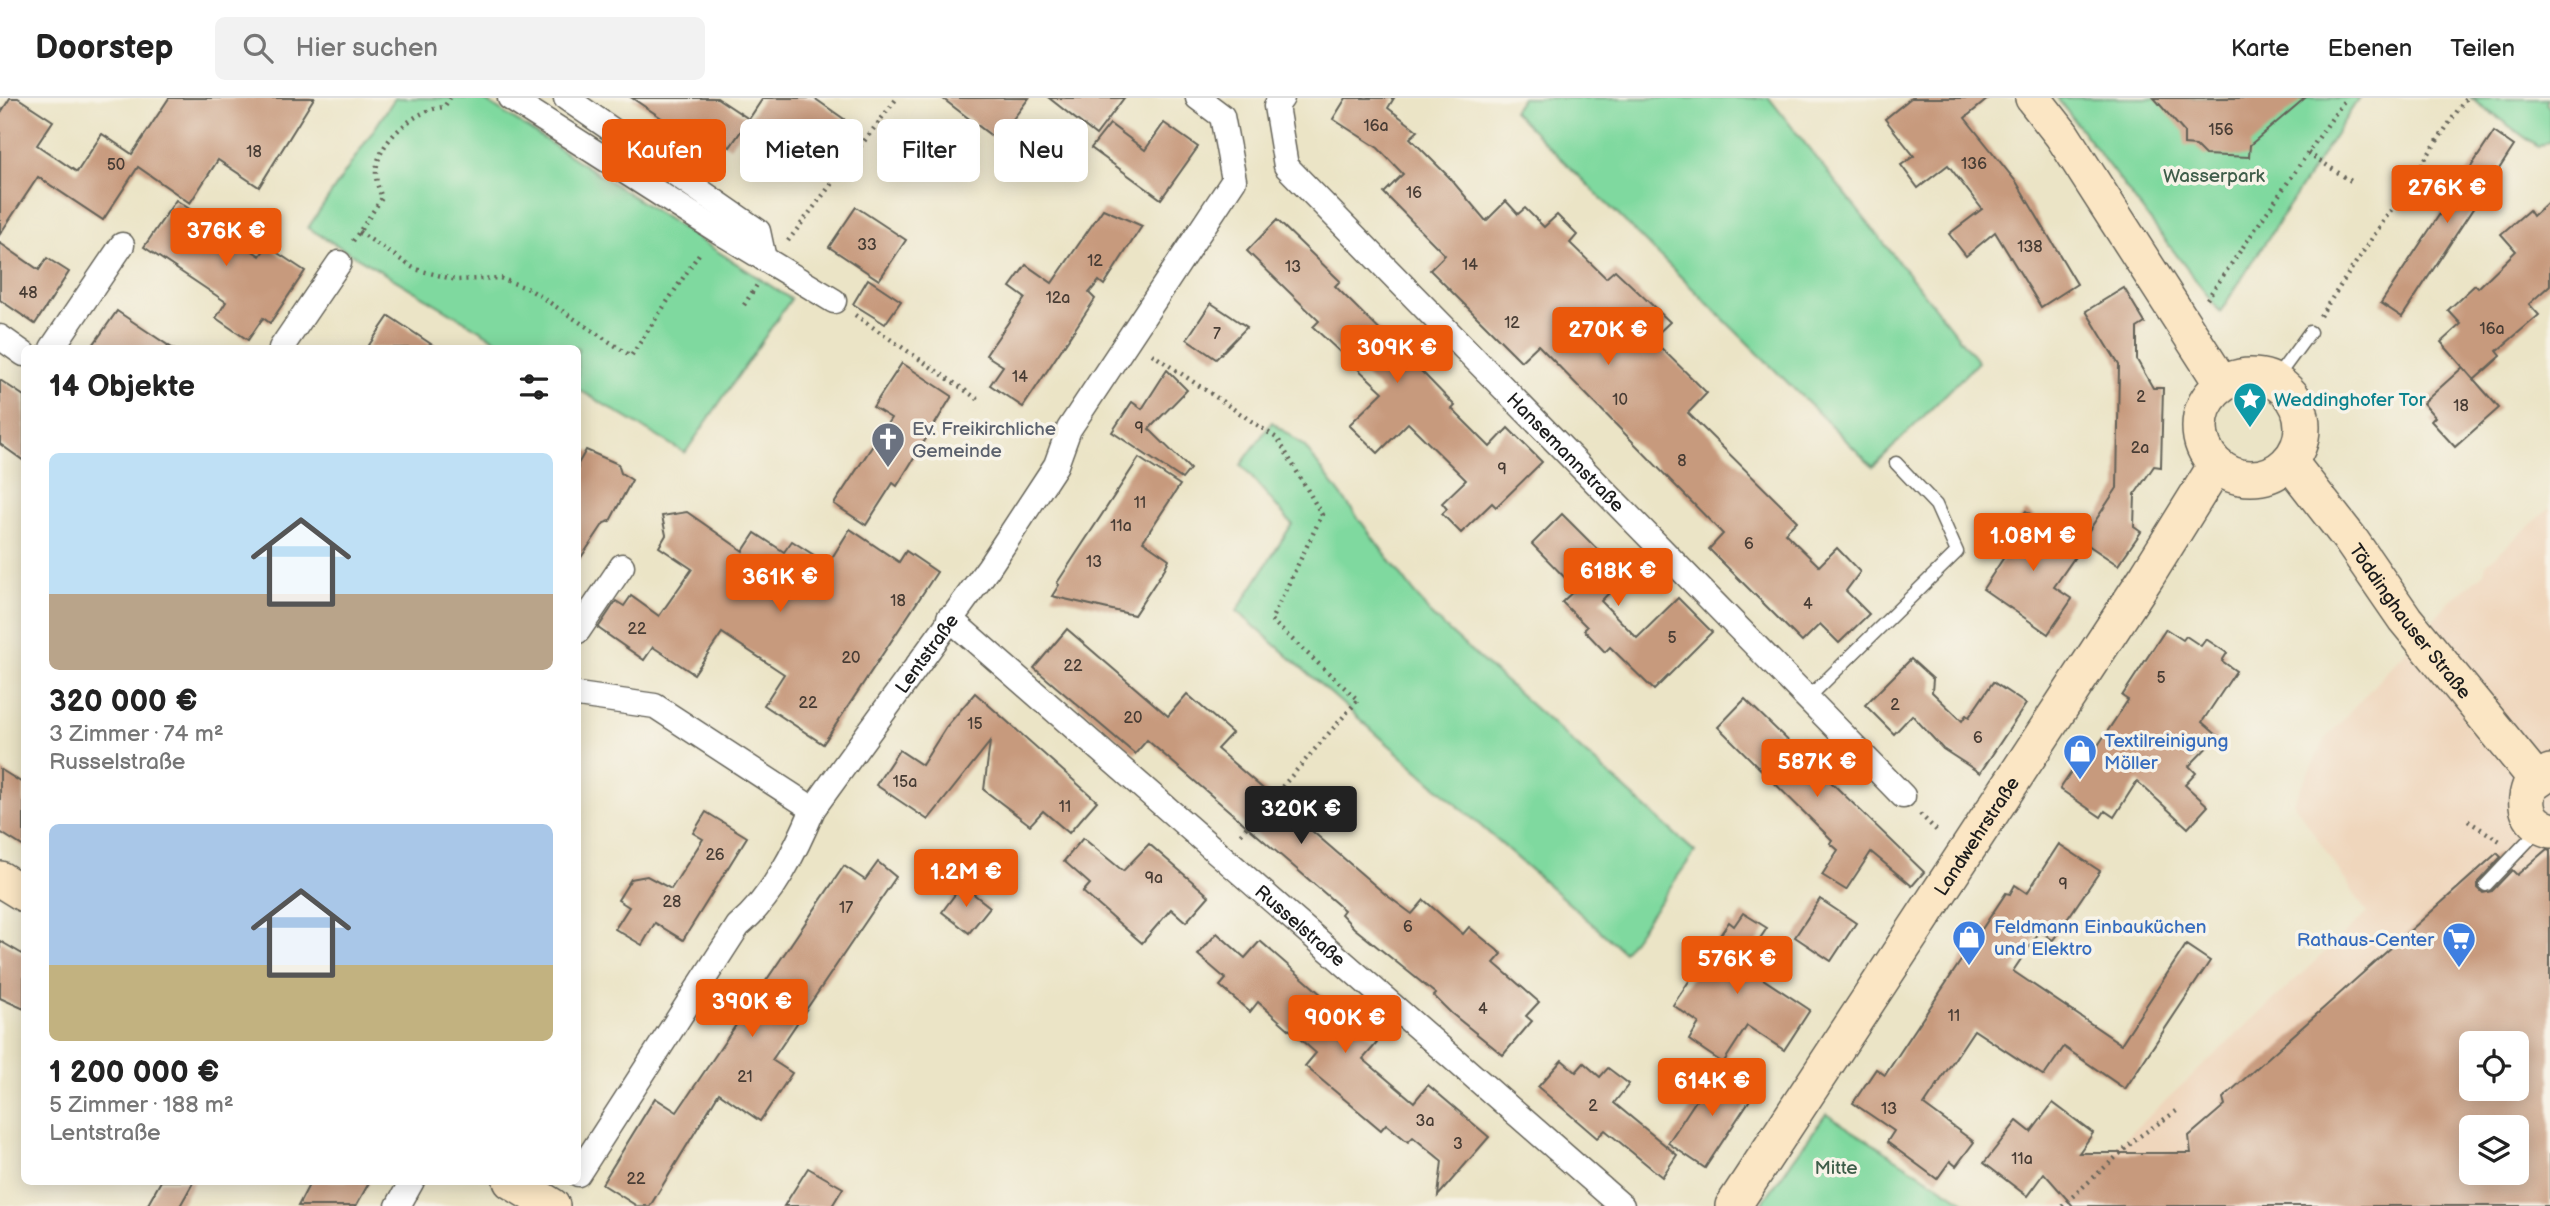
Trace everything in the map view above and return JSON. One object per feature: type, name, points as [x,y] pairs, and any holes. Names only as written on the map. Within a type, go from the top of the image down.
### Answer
[{"type":"main road","points":[[2033,98],[2062,135],[2222,384]]},
{"type":"main road","points":[[2248,376],[2274,381],[2292,396],[2302,417],[2298,448],[2290,461],[2267,476],[2253,479],[2227,473],[2216,465],[2202,443],[2199,430],[2205,404],[2222,384],[2248,376]]},
{"type":"main road","name":"Töddinghauser Straße","points":[[2290,461],[2350,539],[2405,620],[2543,776],[2530,786],[2526,805],[2533,821],[2545,829]]},
{"type":"main road","name":"Landwehrstraße","points":[[1733,1206],[1963,859],[2216,465]]},
{"type":"main road","points":[[0,879],[21,892]]},
{"type":"main road","points":[[518,1185],[554,1206]]},
{"type":"street","points":[[510,98],[715,229],[834,301]]},
{"type":"street","points":[[566,98],[758,231],[768,261]]},
{"type":"street","name":"Lentstraße","points":[[581,1169],[738,926],[761,902],[798,844],[813,809],[949,618],[989,567],[1056,465],[1069,429],[1234,180],[1222,117],[1198,98]]},
{"type":"street","name":"Hansemannstraße","points":[[1279,102],[1286,166],[1903,796]]},
{"type":"street","points":[[54,345],[122,245]]},
{"type":"street","points":[[283,345],[339,263]]},
{"type":"street","points":[[0,337],[21,352]]},
{"type":"street","points":[[581,627],[622,566]]},
{"type":"street","name":"Russelstraße","points":[[949,618],[1622,1206]]},
{"type":"street","points":[[581,695],[655,706],[813,809]]},
{"type":"street","points":[[398,1206],[409,1185]]},
{"type":"street","points":[[554,1206],[570,1185]]},
{"type":"lane","points":[[2274,381],[2310,332]]},
{"type":"lane","points":[[1807,699],[1957,552],[1936,505],[1896,463]]},
{"type":"lane","points":[[2486,885],[2545,829]]},
{"type":"path","points":[[339,263],[382,198],[376,182],[377,164],[384,147],[402,127],[430,108],[444,107],[450,98]]},
{"type":"path","points":[[768,261],[897,98]]},
{"type":"path","points":[[2182,321],[2213,293],[2346,98]]},
{"type":"path","points":[[2310,332],[2466,98]]},
{"type":"path","points":[[2308,153],[2351,181]]},
{"type":"path","points":[[359,232],[415,269],[456,280],[500,278],[529,289],[631,356],[715,229]]},
{"type":"path","points":[[834,301],[982,402]]},
{"type":"path","points":[[1128,339],[1278,439],[1322,515],[1271,620],[1358,700],[1222,856]]},
{"type":"path","points":[[1903,796],[1963,859]]},
{"type":"path","points":[[2468,821],[2516,854]]},
{"type":"path","points":[[2062,1206],[2137,1139],[2178,1110]]},
{"type":"shaded area","points":[[2550,508],[2550,1206],[2052,1206],[2367,913],[2293,802],[2325,740],[2447,604],[2484,573],[2486,564]]},
{"type":"green space","points":[[395,98],[481,98],[602,176],[602,182],[611,182],[791,299],[685,453],[581,391],[581,345],[505,345],[308,228]]},
{"type":"green space","points":[[1522,98],[1769,98],[1978,362],[1873,467],[1513,111]]},
{"type":"green space","name":"Wasserpark","points":[[2057,98],[2359,98],[2220,312]]},
{"type":"green space","points":[[2471,98],[2549,98],[2546,103],[2550,108],[2550,140],[2538,147]]},
{"type":"green space","points":[[1272,422],[1305,447],[1431,615],[1695,852],[1624,952],[1237,611],[1292,524],[1241,465]]},
{"type":"green space","name":"Mitte","points":[[1826,1114],[1971,1206],[1760,1206]]},
{"type":"building","points":[[10,98],[18,98],[53,121],[37,145],[77,172],[102,134],[132,154],[169,98],[314,98],[259,187],[218,160],[190,203],[138,167],[103,220],[38,177],[0,234],[0,114]]},
{"type":"building","points":[[632,98],[717,98],[749,119],[740,119],[740,133],[730,147],[726,144],[726,119],[663,119]]},
{"type":"building","points":[[763,98],[814,98],[844,119],[749,119]]},
{"type":"building","points":[[942,98],[1029,98],[1013,119],[994,119],[994,138],[980,127],[980,119],[970,119]]},
{"type":"building","points":[[1049,98],[1124,98],[1096,135],[1088,129],[1088,119],[1076,119]]},
{"type":"building","points":[[1346,98],[1394,98],[1388,108],[1418,131],[1410,138],[1449,177],[1486,221],[1506,201],[1518,214],[1525,208],[1544,227],[1557,215],[1577,235],[1570,243],[1606,278],[1615,270],[1670,322],[1652,339],[1707,393],[1688,413],[1797,521],[1785,533],[1819,566],[1837,548],[1860,572],[1846,591],[1869,614],[1839,643],[1820,624],[1802,642],[1709,549],[1723,534],[1538,345],[1521,361],[1430,270],[1445,255],[1384,193],[1403,174],[1378,148],[1333,119]]},
{"type":"building","points":[[1911,98],[1989,98],[1965,118],[2017,183],[2077,284],[2041,307],[1995,232],[1966,256],[1949,234],[1982,209],[1948,165],[1918,188],[1901,165],[1914,156],[1885,119]]},
{"type":"building","points":[[2154,98],[2305,98],[2250,145],[2249,157],[2205,155],[2196,146],[2184,145],[2184,132]]},
{"type":"building","points":[[1164,123],[1198,147],[1161,199],[1091,148],[1110,124],[1145,150]]},
{"type":"building","points":[[2494,132],[2514,146],[2402,317],[2381,303]]},
{"type":"building","points":[[176,200],[260,256],[267,246],[305,271],[270,323],[263,318],[248,340],[216,318],[226,302],[144,247]]},
{"type":"building","points":[[2550,200],[2550,285],[2529,304],[2539,315],[2497,351],[2501,356],[2474,380],[2441,342],[2461,324],[2448,310],[2475,285],[2478,288],[2516,251],[2501,234],[2529,210],[2533,216]]},
{"type":"building","points":[[856,207],[906,240],[879,280],[829,247]]},
{"type":"building","points":[[1103,209],[1142,226],[1104,285],[1099,281],[1089,293],[1095,299],[1023,407],[990,385],[1003,366],[986,355],[1025,298],[1010,287],[1026,265],[1052,283]]},
{"type":"building","points":[[1277,220],[1340,281],[1335,286],[1455,406],[1452,409],[1490,447],[1508,428],[1542,462],[1496,507],[1492,503],[1461,533],[1442,514],[1447,509],[1442,503],[1466,480],[1408,423],[1378,453],[1349,425],[1383,392],[1313,327],[1319,321],[1247,251]]},
{"type":"building","points":[[0,243],[39,270],[47,258],[69,272],[35,324],[0,300]]},
{"type":"building","points":[[868,279],[901,301],[885,324],[853,304]]},
{"type":"building","points":[[2124,288],[2145,323],[2137,328],[2137,360],[2153,388],[2163,388],[2161,467],[2154,466],[2135,494],[2134,527],[2141,532],[2118,565],[2082,541],[2117,488],[2119,365],[2086,311]]},
{"type":"building","points":[[1211,303],[1247,327],[1216,359],[1187,339]]},
{"type":"building","points":[[117,311],[168,345],[93,345]]},
{"type":"building","points":[[389,316],[432,345],[369,345]]},
{"type":"building","points":[[902,363],[952,396],[897,486],[893,483],[866,525],[834,504],[891,418],[873,407]]},
{"type":"building","points":[[2463,367],[2499,408],[2455,447],[2431,421],[2435,417],[2423,403]]},
{"type":"building","points":[[1167,370],[1187,390],[1149,429],[1190,469],[1182,479],[1112,432],[1132,402],[1142,409]]},
{"type":"building","points":[[0,380],[21,394],[21,459],[0,444]]},
{"type":"building","points":[[586,450],[618,464],[621,473],[632,480],[610,521],[604,523],[581,558],[581,459]]},
{"type":"building","points":[[1139,458],[1180,485],[1143,541],[1169,559],[1165,568],[1134,615],[1052,596],[1059,585],[1057,583]]},
{"type":"building","points":[[2026,511],[2079,551],[2054,587],[2072,599],[2048,634],[1983,589],[2012,545],[2004,539]]},
{"type":"building","points":[[687,512],[743,551],[755,533],[784,552],[792,541],[828,564],[850,529],[899,562],[906,551],[937,572],[823,744],[764,705],[784,674],[722,633],[694,674],[653,647],[644,660],[598,628],[616,601],[624,606],[631,596],[659,616],[692,569],[659,547],[666,535],[662,516]]},
{"type":"building","points":[[1562,514],[1625,577],[1601,601],[1637,638],[1678,598],[1712,632],[1654,690],[1610,647],[1605,652],[1584,630],[1587,627],[1562,602],[1576,589],[1532,544]]},
{"type":"building","points":[[1067,629],[1168,716],[1187,694],[1232,733],[1217,749],[1385,894],[1412,914],[1424,900],[1463,934],[1469,927],[1502,954],[1494,963],[1539,1002],[1526,1016],[1532,1021],[1503,1055],[1451,1013],[1434,996],[1436,994],[1354,928],[1341,914],[1344,910],[1147,740],[1135,754],[1034,668]]},
{"type":"building","points":[[2166,629],[2183,640],[2186,636],[2201,646],[2206,639],[2227,653],[2222,661],[2236,671],[2202,722],[2218,736],[2189,766],[2196,773],[2185,785],[2208,806],[2188,828],[2137,781],[2114,817],[2105,811],[2101,817],[2060,789],[2081,758],[2087,762],[2128,700],[2122,696]]},
{"type":"building","points":[[1911,659],[1933,679],[1932,692],[1962,721],[1966,715],[1969,717],[1993,682],[2026,704],[1980,773],[1943,749],[1912,715],[1894,734],[1865,705]]},
{"type":"building","points":[[975,693],[1097,801],[1069,833],[1043,811],[1030,825],[984,790],[990,742],[928,820],[876,785],[899,750],[922,765],[946,727]]},
{"type":"building","points":[[1745,699],[1924,872],[1912,886],[1871,852],[1846,890],[1822,875],[1838,850],[1830,843],[1832,840],[1718,727]]},
{"type":"building","points":[[0,769],[21,782],[21,845],[0,832]]},
{"type":"building","points":[[706,812],[747,837],[683,940],[655,923],[642,945],[615,929],[629,907],[618,900],[631,879],[647,876],[671,889],[703,839],[693,833]]},
{"type":"building","points":[[1083,838],[1123,871],[1149,844],[1209,896],[1186,922],[1171,909],[1142,943],[1083,892],[1090,884],[1064,861]]},
{"type":"building","points":[[2059,844],[2100,871],[2053,940],[2040,931],[2013,971],[2121,1044],[2186,945],[2210,961],[2125,1089],[2064,1047],[2044,1076],[1974,1030],[1924,1105],[1974,1142],[1956,1166],[1950,1161],[1937,1179],[1887,1142],[1894,1131],[1853,1103],[1876,1069],[1885,1075],[2006,893],[2010,894],[2015,885],[2027,893]]},
{"type":"building","name":"Rathaus-Center","points":[[2547,849],[2550,850],[2550,1206],[2073,1206],[2044,1173],[2027,1196],[1984,1163],[2017,1121],[2031,1132],[2053,1103],[2093,1133],[2079,1153],[2191,1153],[2189,1136],[2225,1105],[2223,1098],[2497,853],[2501,857],[2478,882],[2478,888],[2483,893],[2492,891],[2512,870],[2517,875]]},
{"type":"building","points":[[878,862],[896,877],[772,1060],[792,1073],[760,1121],[719,1093],[650,1206],[637,1206],[602,1184],[655,1098],[677,1112],[844,866],[865,880]]},
{"type":"building","points":[[962,885],[990,907],[969,933],[942,912]]},
{"type":"building","points":[[1820,899],[1856,923],[1831,961],[1795,937]]},
{"type":"building","points":[[1743,913],[1767,928],[1742,965],[1810,1010],[1784,1050],[1747,1026],[1723,1063],[1689,1040],[1699,1023],[1673,1005],[1729,922],[1734,926]]},
{"type":"building","points":[[1217,933],[1245,958],[1260,941],[1377,1043],[1363,1059],[1414,1102],[1428,1085],[1489,1137],[1438,1196],[1442,1161],[1413,1137],[1408,1142],[1386,1124],[1381,1130],[1305,1066],[1316,1053],[1258,1002],[1250,1012],[1220,986],[1226,979],[1198,955]]},
{"type":"building","points":[[0,941],[21,953],[21,1008],[0,998]]},
{"type":"building","points":[[1562,1060],[1576,1072],[1584,1063],[1600,1077],[1608,1068],[1629,1084],[1614,1103],[1677,1155],[1662,1177],[1605,1130],[1597,1138],[1538,1087]]},
{"type":"building","points":[[1718,1067],[1755,1092],[1705,1168],[1668,1143]]},
{"type":"building","points":[[808,1168],[843,1188],[832,1206],[784,1206]]},
{"type":"building","points":[[159,1185],[192,1185],[180,1206],[147,1206]]},
{"type":"building","points":[[309,1185],[368,1185],[356,1206],[298,1206]]},
{"type":"place","name":"Weddinghofer Tor","points":[[2250,429]]},
{"type":"place","name":"Ev. Freikirchliche Gemeinde","points":[[888,469]]},
{"type":"place","name":"Textilreinigung Möller","points":[[2080,781]]},
{"type":"place","name":"Feldmann Einbauküchen und Elektro","points":[[1969,967]]},
{"type":"place","name":"Rathaus-Center","points":[[2459,969]]}]
